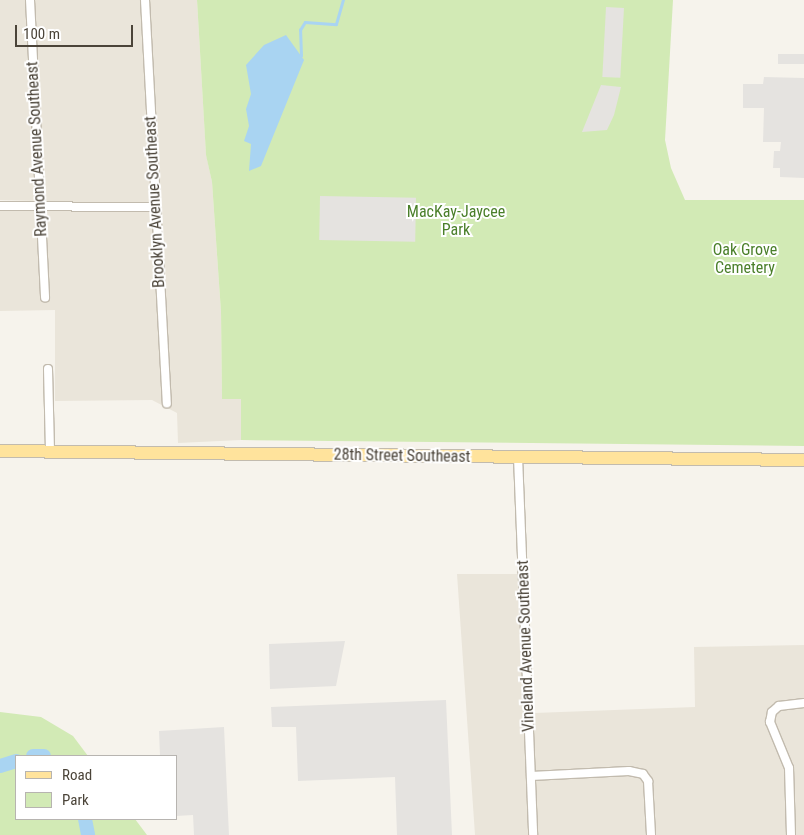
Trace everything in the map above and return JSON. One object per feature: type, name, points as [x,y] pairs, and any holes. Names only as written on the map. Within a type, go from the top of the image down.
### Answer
[{"type":"main road","name":"28th Street Southeast","points":[[0,451],[804,460]]},
{"type":"street","name":"Raymond Avenue Southeast","points":[[30,0],[45,298]]},
{"type":"street","name":"Brooklyn Avenue Southeast","points":[[145,0],[167,403]]},
{"type":"street","points":[[0,206],[155,208]]},
{"type":"street","points":[[48,369],[50,452]]},
{"type":"street","name":"Vineland Avenue Southeast","points":[[518,457],[533,835]]},
{"type":"street","points":[[791,835],[786,756],[770,722],[772,712],[779,706],[804,703]]},
{"type":"street","points":[[532,776],[629,771],[643,774],[648,781],[650,835]]},
{"type":"shaded area","points":[[0,0],[197,0],[206,154],[212,182],[221,312],[222,398],[241,399],[241,440],[178,443],[177,413],[152,400],[55,401],[55,310],[0,311],[0,210],[149,212],[148,204],[0,200]]},
{"type":"shaded area","points":[[606,7],[624,8],[620,78],[602,77]]},
{"type":"shaded area","points":[[778,54],[804,54],[804,64],[778,64]]},
{"type":"shaded area","points":[[764,77],[804,78],[804,178],[780,177],[780,168],[773,168],[774,151],[780,151],[781,142],[763,142],[764,108],[743,108],[743,84],[763,84]]},
{"type":"shaded area","points":[[601,85],[621,87],[614,115],[607,130],[582,132]]},
{"type":"shaded area","points":[[320,196],[416,198],[415,242],[319,240]]},
{"type":"shaded area","points":[[457,574],[528,574],[534,713],[695,707],[694,647],[804,645],[804,835],[475,835]]},
{"type":"shaded area","points":[[345,641],[336,686],[270,689],[269,644]]},
{"type":"shaded area","points":[[446,700],[452,835],[397,835],[395,777],[298,781],[296,727],[272,727],[271,707]]},
{"type":"shaded area","points":[[224,727],[229,835],[194,835],[193,815],[178,816],[178,755],[160,755],[159,731]]},
{"type":"green space","name":"MacKay-Jaycee Park","points":[[197,0],[673,0],[665,140],[671,168],[685,200],[804,200],[804,446],[241,440],[241,399],[222,399],[221,312],[212,182],[206,155]]},
{"type":"green space","points":[[0,712],[41,717],[73,736],[87,755],[15,755],[15,820],[136,820],[147,835],[0,835]]},
{"type":"water","points":[[286,35],[304,60],[261,166],[249,171],[251,144],[244,141],[249,126],[246,109],[251,94],[246,65],[264,45]]},
{"type":"waterway","points":[[301,56],[300,30],[305,22],[336,24],[343,0]]},
{"type":"waterway","points":[[0,766],[15,761]]},
{"type":"waterway","points":[[85,820],[88,835]]},
{"type":"park label","name":"Oak Grove Cemetery","points":[[745,259]]}]
